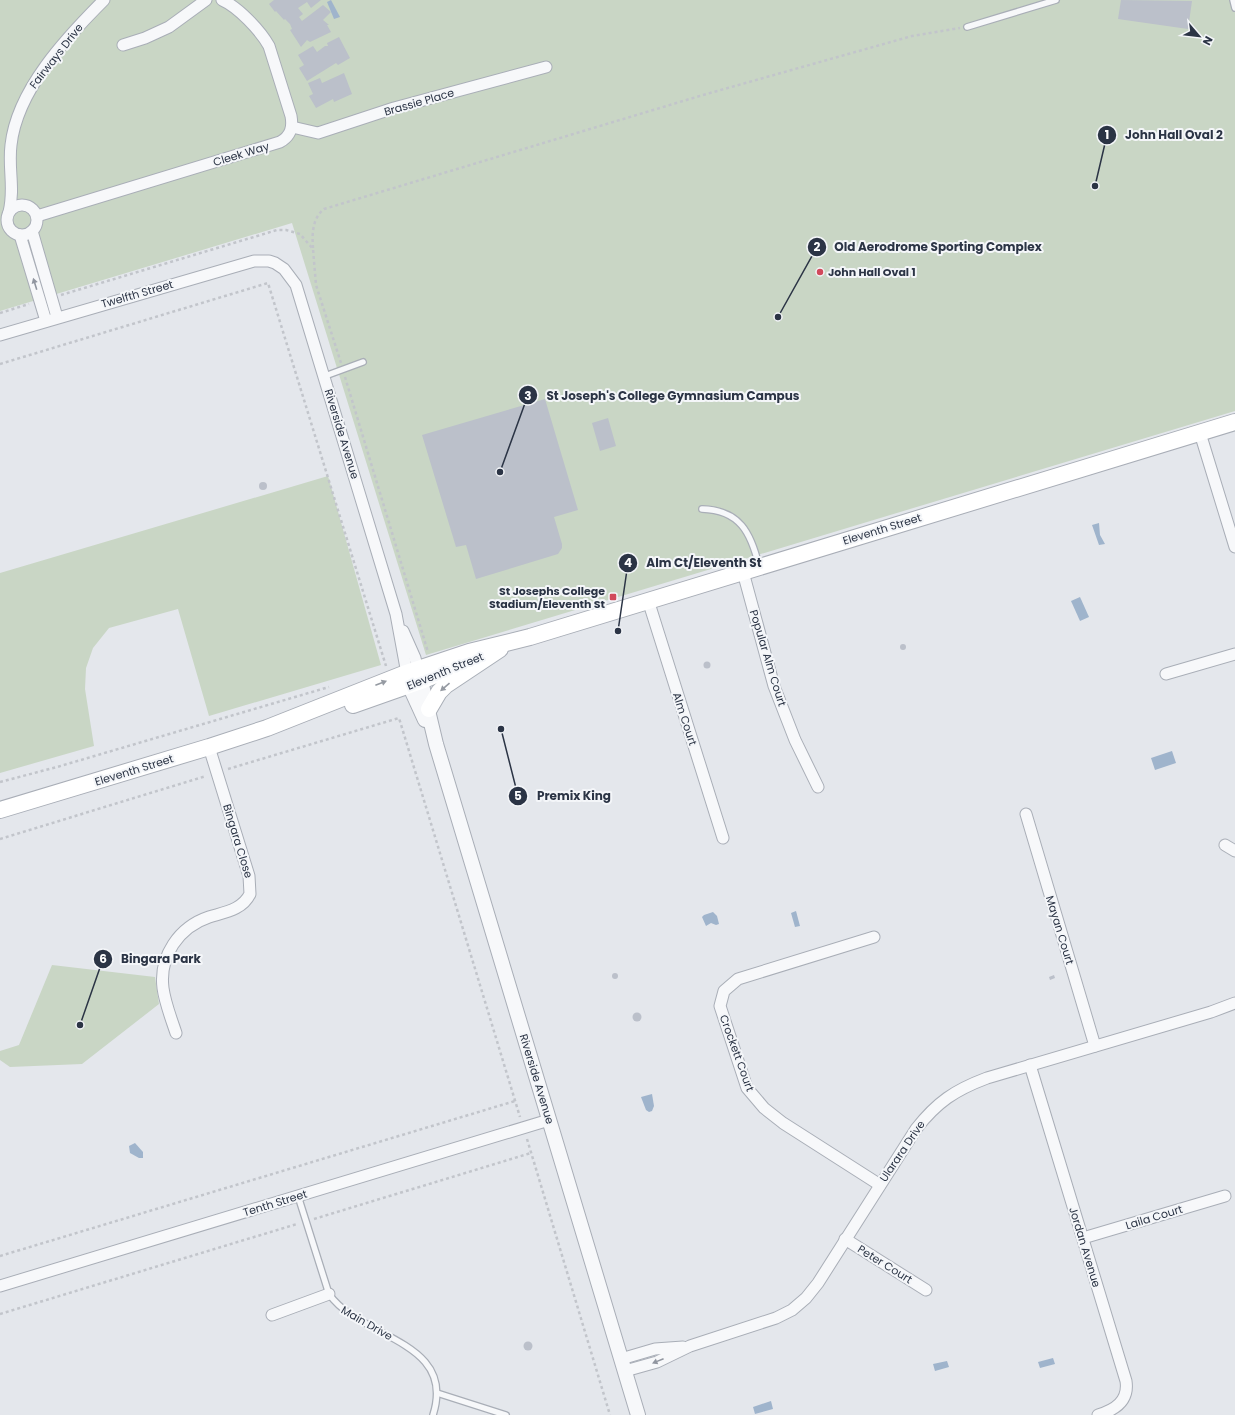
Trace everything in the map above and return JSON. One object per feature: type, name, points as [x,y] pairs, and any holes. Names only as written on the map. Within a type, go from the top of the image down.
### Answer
[{"type":"main road","name":"Eleventh Street","points":[[0,810],[267,728],[469,652],[530,637],[1235,422]]},
{"type":"main road","name":"Eleventh Street","points":[[412,674],[500,649],[530,637]]},
{"type":"main road","points":[[429,709],[439,692],[446,685],[500,649]]},
{"type":"street","name":"Fairways Drive","points":[[9,212],[13,190],[11,145],[21,108],[28,94],[45,68],[70,37],[104,0]]},
{"type":"street","points":[[123,45],[169,28],[206,0]]},
{"type":"street","points":[[222,0],[233,6],[265,38],[292,116],[292,127]]},
{"type":"street","name":"Brassie Place","points":[[292,127],[318,133],[394,108],[546,67]]},
{"type":"street","name":"Cleek Way","points":[[37,216],[280,142],[288,136],[292,127]]},
{"type":"street","points":[[13,190],[20,201],[34,210],[37,216],[36,226],[32,232],[20,235],[11,231],[8,227],[7,217],[9,212],[17,206],[27,206]]},
{"type":"street","points":[[32,232],[57,317]]},
{"type":"street","points":[[20,235],[46,321]]},
{"type":"street","name":"Twelfth Street","points":[[0,335],[254,260],[275,263]]},
{"type":"street","name":"Riverside Avenue","points":[[275,263],[291,276],[296,285],[325,376],[396,614],[412,674],[429,709],[436,744]]},
{"type":"street","points":[[1200,433],[1235,547]]},
{"type":"street","name":"Popular Alm Court","points":[[743,572],[774,686],[795,740],[818,787]]},
{"type":"street","name":"Alm Court","points":[[648,600],[723,838]]},
{"type":"street","name":"Riverside Avenue","points":[[396,614],[412,674],[436,744],[638,1415]]},
{"type":"street","points":[[1166,674],[1235,654]]},
{"type":"street","name":"Bingara Close","points":[[176,1032],[163,986],[164,967],[169,951],[184,931],[194,924],[242,906],[250,894],[249,876],[209,747]]},
{"type":"street","name":"Mayan Court","points":[[1026,814],[1095,1046]]},
{"type":"street","points":[[1225,845],[1235,851]]},
{"type":"street","name":"Crockett Court","points":[[874,937],[738,979],[724,991],[720,1006],[747,1088],[754,1098],[783,1123],[880,1185]]},
{"type":"street","name":"Ularara Drive","points":[[623,1365],[655,1349],[690,1346],[760,1325],[792,1310],[806,1298],[818,1283],[916,1129],[942,1100],[970,1084],[1235,1003]]},
{"type":"street","name":"Jordan Avenue","points":[[1030,1065],[1127,1388],[1126,1394],[1118,1406],[1098,1415]]},
{"type":"street","name":"Tenth Street","points":[[0,1286],[549,1120]]},
{"type":"street","name":"Laila Court","points":[[1083,1238],[1225,1196]]},
{"type":"street","name":"Peter Court","points":[[845,1239],[926,1290]]},
{"type":"street","points":[[272,1315],[329,1294]]},
{"type":"lane","points":[[967,27],[1056,0]]},
{"type":"lane","points":[[1233,0],[1235,8]]},
{"type":"lane","points":[[325,376],[363,362]]},
{"type":"lane","points":[[702,509],[715,509],[726,514],[744,528],[751,539],[759,567]]},
{"type":"lane","name":"Main Drive","points":[[298,1196],[329,1294],[336,1304],[350,1315],[419,1354],[432,1370],[437,1393],[433,1415]]},
{"type":"lane","points":[[437,1393],[506,1415]]},
{"type":"path","points":[[429,654],[316,284],[313,249],[314,224],[320,212],[324,209],[703,95],[912,36],[967,27]]},
{"type":"path","points":[[64,293],[277,230],[286,230],[300,234],[313,249]]},
{"type":"path","points":[[0,364],[268,282],[386,666]]},
{"type":"path","points":[[380,669],[386,666],[412,674]]},
{"type":"path","points":[[0,782],[57,767],[332,686]]},
{"type":"path","points":[[0,838],[399,718],[610,1415]]},
{"type":"path","points":[[0,1256],[515,1101]]},
{"type":"path","points":[[0,1314],[531,1152]]},
{"type":"green space","points":[[0,0],[1235,0],[1235,411],[426,655],[292,223],[0,311]]},
{"type":"green space","points":[[328,476],[381,665],[209,716],[178,609],[109,628],[93,648],[86,668],[85,689],[94,746],[0,773],[0,573]]},
{"type":"green space","points":[[52,965],[155,977],[159,1004],[82,1064],[10,1067],[0,1060],[0,1051],[19,1045]]},
{"type":"water","points":[[331,0],[340,17],[334,19],[327,2]]},
{"type":"water","points":[[1099,523],[1100,535],[1105,544],[1099,545],[1092,525]]},
{"type":"water","points":[[1080,597],[1089,617],[1080,621],[1071,601]]},
{"type":"water","points":[[1172,751],[1176,763],[1155,770],[1151,758]]},
{"type":"water","points":[[796,911],[800,926],[795,927],[791,913]]},
{"type":"water","points":[[713,912],[717,916],[719,924],[716,925],[711,923],[706,926],[702,917]]},
{"type":"water","points":[[652,1094],[654,1106],[652,1111],[649,1112],[646,1110],[641,1097]]},
{"type":"water","points":[[135,1143],[143,1152],[143,1158],[139,1158],[130,1153],[129,1146]]},
{"type":"water","points":[[1053,1358],[1055,1364],[1040,1368],[1038,1362]]},
{"type":"water","points":[[947,1361],[949,1367],[935,1371],[933,1364]]},
{"type":"water","points":[[771,1401],[773,1409],[755,1414],[753,1407]]},
{"type":"building","points":[[274,0],[321,0],[311,8],[307,2],[298,8],[303,14],[299,17],[302,21],[323,5],[331,12],[323,20],[329,25],[327,25],[331,32],[310,42],[307,40],[301,47],[290,30],[292,29],[290,24],[276,11],[275,12],[269,4]]},
{"type":"building","points":[[1121,0],[1192,1],[1188,29],[1118,19]]},
{"type":"building","points":[[339,37],[350,58],[338,65],[336,63],[307,81],[299,68],[304,65],[298,55],[313,46],[317,52],[325,46],[328,46],[327,43]]},
{"type":"building","points":[[344,73],[352,94],[334,102],[333,99],[316,108],[309,96],[313,94],[308,83],[320,78],[322,83]]},
{"type":"building","points":[[545,399],[578,510],[554,517],[562,544],[562,548],[558,554],[476,579],[466,545],[456,547],[422,435]]},
{"type":"building","points":[[608,418],[616,446],[600,451],[592,423]]},
{"type":"building","points":[[263,482],[266,483],[266,489],[263,490],[260,489],[259,486],[260,483]]},
{"type":"building","points":[[903,644],[906,647],[903,650],[900,647]]},
{"type":"building","points":[[707,662],[710,665],[707,668],[704,665]]},
{"type":"building","points":[[615,973],[618,976],[615,979],[612,976]]},
{"type":"building","points":[[1054,975],[1055,978],[1050,980],[1049,977]]},
{"type":"building","points":[[637,1012],[642,1017],[637,1022],[632,1017]]},
{"type":"building","points":[[526,1342],[530,1342],[532,1346],[530,1350],[526,1350],[524,1348],[524,1344]]},
{"type":"place","name":"John Hall Oval 2","points":[[1095,186]]},
{"type":"place","name":"John Hall Oval 1","points":[[820,272]]},
{"type":"place","name":"Old Aerodrome Sporting Complex","points":[[778,317]]},
{"type":"place","name":"St Joseph's College Gymnasium Campus","points":[[500,472]]},
{"type":"place","name":"St Josephs College Stadium/Eleventh St","points":[[613,597]]},
{"type":"place","name":"Alm Ct/Eleventh St","points":[[618,631]]},
{"type":"place","name":"Premix King","points":[[501,729]]},
{"type":"place","name":"Bingara Park","points":[[80,1025]]}]
